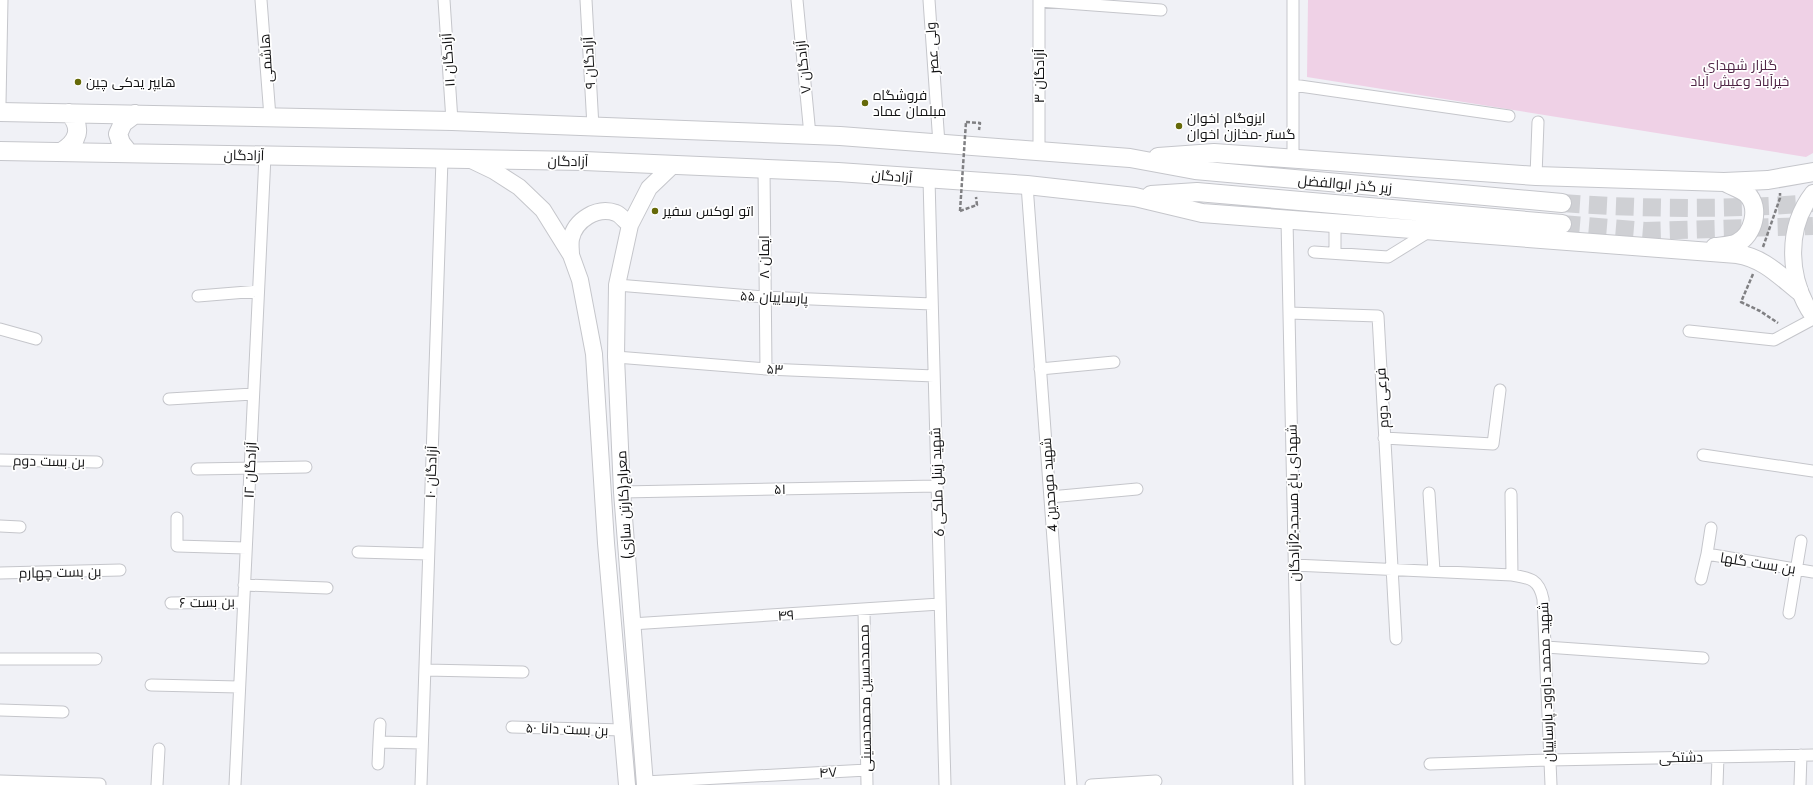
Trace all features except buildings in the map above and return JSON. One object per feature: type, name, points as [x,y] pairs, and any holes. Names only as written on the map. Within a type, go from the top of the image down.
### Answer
[{"type":"main road","points":[[0,112],[452,120],[810,135],[1130,158],[1214,153],[1536,176],[1724,182],[1768,180],[1813,172]]},
{"type":"main road","points":[[61,152],[71,146],[76,137],[77,126],[74,118],[69,113]]},
{"type":"main road","points":[[129,153],[120,143],[118,134],[123,123],[135,114]]},
{"type":"main road","name":"آزادگان","points":[[0,151],[469,159],[673,165],[838,172],[1027,185],[1135,197]]},
{"type":"main road","name":"زیر گذر ابوالفضل","points":[[1130,158],[1196,170],[1562,203]]},
{"type":"main road","points":[[1698,251],[1736,243],[1744,237],[1752,226],[1754,209],[1747,194],[1724,182]]},
{"type":"main road","name":"زیر گذر ابوالفضل","points":[[1135,197],[1197,192],[1562,224]]},
{"type":"main road","points":[[1135,197],[1202,213],[1750,256],[1759,260],[1799,291]]},
{"type":"street","points":[[0,103],[2,0]]},
{"type":"street","name":"هاشمی","points":[[261,0],[270,117]]},
{"type":"street","name":"۱۱ آزادگان","points":[[444,0],[452,120]]},
{"type":"street","name":"۹ آزادگان","points":[[586,0],[593,127]]},
{"type":"street","name":"۷ آزادگان","points":[[797,0],[810,135]]},
{"type":"street","name":"ولی عصر","points":[[929,0],[939,144]]},
{"type":"street","points":[[1039,0],[1125,4],[1161,10]]},
{"type":"street","name":"۳ آزادگان","points":[[1039,0],[1039,152]]},
{"type":"street","points":[[1293,0],[1294,158]]},
{"type":"street","points":[[1293,86],[1509,116]]},
{"type":"street","points":[[1536,176],[1538,122]]},
{"type":"street","name":"۱۲ آزادگان","points":[[235,785],[264,156]]},
{"type":"street","name":"۱۰ آزادگان","points":[[421,785],[442,159]]},
{"type":"street","points":[[469,159],[519,187],[543,210],[571,255]]},
{"type":"street","name":"معراج(کارتن سازی)","points":[[645,784],[631,624],[622,492],[616,357],[617,285],[630,226],[649,188],[673,165]]},
{"type":"street","name":"۸ ایمان","points":[[764,169],[764,297],[766,369]]},
{"type":"street","name":"6 شهید زینل ملکی","points":[[929,179],[945,785]]},
{"type":"street","name":"4 شهید موحدین","points":[[1027,185],[1071,785]]},
{"type":"street","points":[[1689,332],[1774,340],[1813,317],[1799,291],[1793,263],[1794,235],[1804,208],[1813,193]]},
{"type":"street","points":[[571,255],[570,240],[576,226],[588,216],[602,211],[617,213],[630,226]]},
{"type":"street","name":"شهدای‌ باغ مسجد-2آزادگان","points":[[1287,220],[1299,785]]},
{"type":"street","points":[[1335,224],[1336,253]]},
{"type":"street","points":[[1314,252],[1388,257],[1433,230]]},
{"type":"street","name":"معراج(کارتن سازی)","points":[[571,255],[580,280],[594,354],[606,543],[623,730],[626,785]]},
{"type":"street","name":"پارساییان ۵۵","points":[[617,285],[764,297],[932,304]]},
{"type":"street","points":[[198,296],[258,290]]},
{"type":"street","name":"فرعی دوم","points":[[1289,313],[1378,316],[1396,639]]},
{"type":"street","points":[[0,329],[36,339]]},
{"type":"street","name":"۵۳","points":[[616,357],[766,369],[934,376]]},
{"type":"street","points":[[1040,369],[1114,362]]},
{"type":"street","points":[[1384,438],[1493,444],[1500,390]]},
{"type":"street","points":[[169,399],[253,394]]},
{"type":"street","points":[[1703,455],[1813,471]]},
{"type":"street","name":"بن بست دوم","points":[[0,460],[97,462]]},
{"type":"street","points":[[197,469],[306,467]]},
{"type":"street","name":"۵۱","points":[[622,492],[937,486]]},
{"type":"street","points":[[1050,497],[1138,489]]},
{"type":"street","points":[[1429,493],[1434,571]]},
{"type":"street","points":[[1511,494],[1512,575]]},
{"type":"street","points":[[177,518],[177,550],[246,548]]},
{"type":"street","points":[[0,526],[20,527]]},
{"type":"street","name":"بن بست گلها","points":[[1711,528],[1707,554],[1813,572]]},
{"type":"street","points":[[1789,613],[1798,569],[1801,542]]},
{"type":"street","points":[[358,552],[428,554]]},
{"type":"street","points":[[1701,579],[1707,554]]},
{"type":"street","name":"شهید محمد داوود پارساییان","points":[[1294,565],[1512,575],[1528,577],[1537,583],[1541,590],[1546,647],[1551,785]]},
{"type":"street","name":"بن بست چهارم","points":[[0,573],[120,570]]},
{"type":"street","points":[[244,585],[327,588]]},
{"type":"street","name":"بن بست ۶","points":[[171,603],[243,602]]},
{"type":"street","name":"۴۹","points":[[631,624],[940,604]]},
{"type":"street","name":"محمدحسین محمدحسینی","points":[[864,610],[867,785]]},
{"type":"street","points":[[1546,647],[1703,658]]},
{"type":"street","points":[[0,659],[96,659]]},
{"type":"street","points":[[425,670],[523,672]]},
{"type":"street","points":[[151,685],[239,687]]},
{"type":"street","points":[[0,710],[63,712]]},
{"type":"street","points":[[378,764],[380,724]]},
{"type":"street","name":"بن بست دانا ۵۰","points":[[512,727],[623,730]]},
{"type":"street","points":[[379,742],[422,743]]},
{"type":"street","points":[[157,785],[159,749]]},
{"type":"street","points":[[1800,785],[1801,755]]},
{"type":"street","name":"دشتکی","points":[[1430,764],[1549,760],[1813,755]]},
{"type":"street","points":[[1717,785],[1718,757]]},
{"type":"street","name":"۴۷","points":[[645,784],[867,770]]},
{"type":"street","points":[[0,781],[100,784]]},
{"type":"street","points":[[1091,785],[1156,781]]},
{"type":"path","points":[[977,205],[960,211],[966,122],[980,124]]},
{"type":"green space","name":"گلزار شهدای خیرآباد وعیش آباد","points":[[1308,0],[1813,0],[1813,153],[1806,157],[1307,77]]},
{"type":"tunnel","points":[[1562,203],[1624,207],[1687,208],[1750,207],[1813,203]]},
{"type":"tunnel","points":[[1562,224],[1645,231],[1813,226]]},
{"type":"place","name":"هایپر یدکی چین","points":[[78,82]]},
{"type":"place","name":"فروشگاه مبلمان عماد","points":[[865,103]]},
{"type":"place","name":"ایزوگام اخوان گستر -مخازن اخوان","points":[[1179,126]]},
{"type":"place","name":"اتو لوکس سفیر","points":[[655,211]]}]
